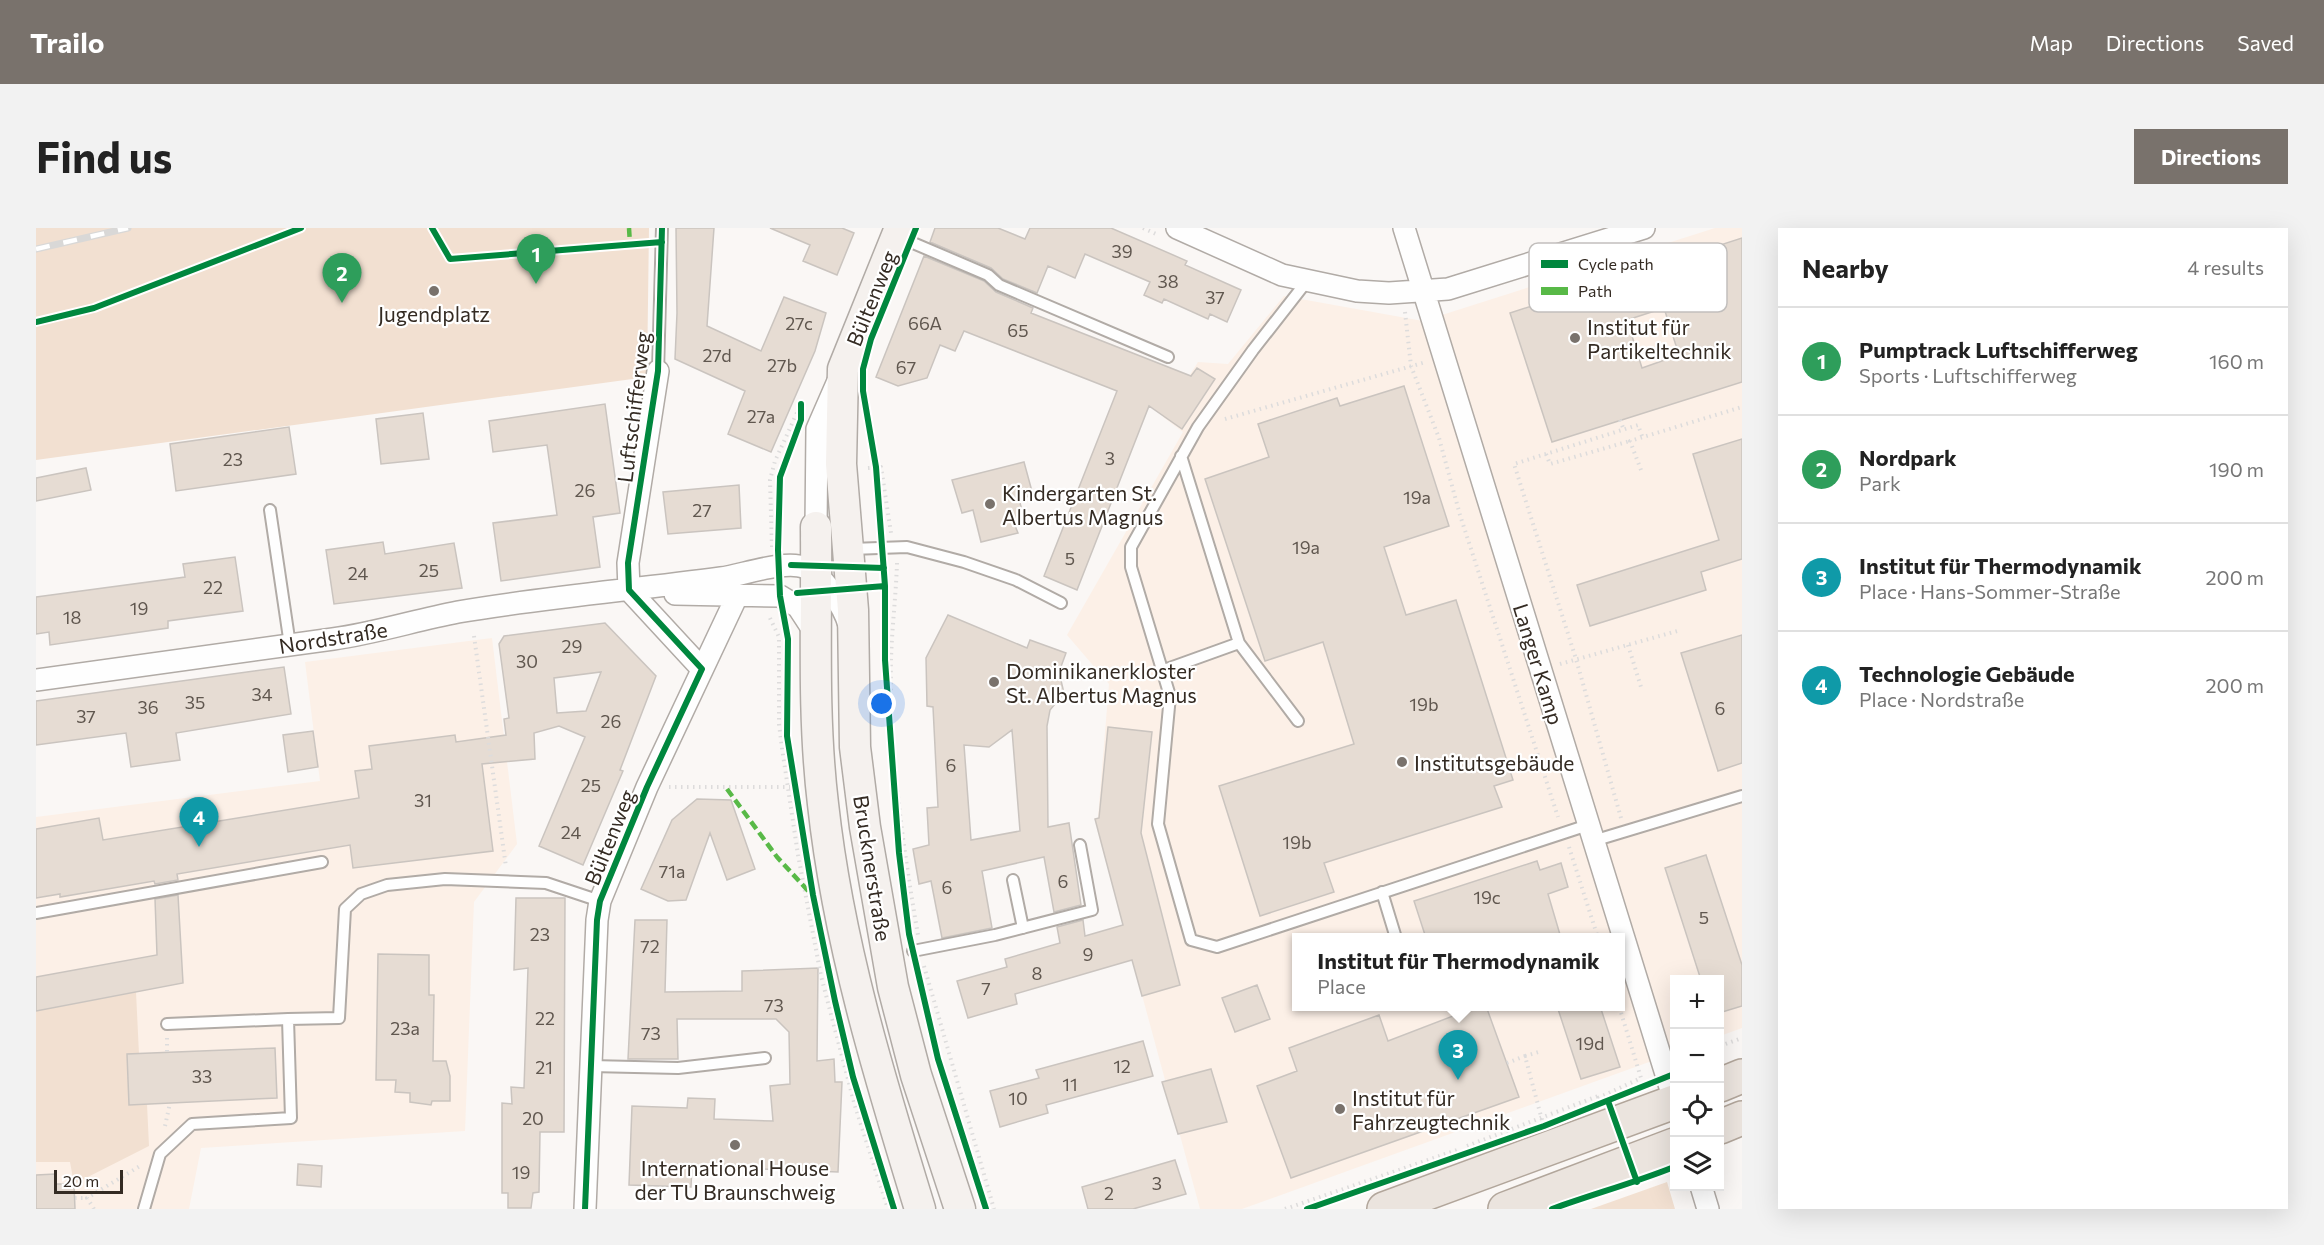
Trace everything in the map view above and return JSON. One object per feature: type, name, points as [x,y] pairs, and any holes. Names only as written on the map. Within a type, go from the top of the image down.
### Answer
[{"type":"main road","name":"Bültenweg","points":[[845,517],[841,464],[843,369],[898,232]]},
{"type":"main road","name":"Brucknerstraße","points":[[845,517],[854,643],[855,747],[865,827],[883,935],[906,1038],[970,1200]]},
{"type":"main road","name":"Bültenweg","points":[[801,572],[816,527]]},
{"type":"main road","name":"Brucknerstraße","points":[[801,572],[816,637],[817,721],[823,804],[838,901],[863,1016],[920,1209]]},
{"type":"main road","points":[[1721,1083],[1735,1065]]},
{"type":"main road","points":[[1384,1209],[1670,1102]]},
{"type":"main road","points":[[1724,1125],[1742,1118]]},
{"type":"main road","points":[[1505,1209],[1670,1147]]},
{"type":"street","points":[[1177,228],[1267,268],[1307,281],[1357,291],[1389,293],[1448,289],[1529,264]]},
{"type":"street","name":"Langer Kamp","points":[[1404,228],[1541,669],[1619,933]]},
{"type":"street","points":[[1596,243],[1644,228]]},
{"type":"street","name":"Bültenweg","points":[[816,527],[817,429],[843,369]]},
{"type":"street","name":"Luftschifferweg","points":[[629,590],[628,563],[658,371]]},
{"type":"street","name":"Bültenweg","points":[[780,596],[797,593],[801,572],[836,559],[843,540],[845,517]]},
{"type":"street","points":[[801,572],[834,595],[846,614],[854,643]]},
{"type":"street","name":"Nordstraße","points":[[36,680],[370,633],[457,613],[629,590],[801,572]]},
{"type":"street","points":[[629,590],[702,669]]},
{"type":"street","name":"Nordstraße","points":[[629,590],[737,597],[780,596]]},
{"type":"street","points":[[780,596],[798,607],[807,617],[816,637]]},
{"type":"street","name":"Bültenweg","points":[[585,1209],[597,920],[600,901],[647,787],[737,597]]},
{"type":"street","name":"Langer Kamp","points":[[1625,951],[1670,1089]]},
{"type":"street","points":[[1703,1191],[1708,1209]]},
{"type":"lane","name":"Luftschifferweg","points":[[658,371],[662,228]]},
{"type":"lane","points":[[898,232],[988,275],[999,285],[1168,357]]},
{"type":"lane","points":[[1307,281],[1253,350],[1198,427],[1131,547],[1131,567],[1170,696],[1158,824],[1191,940],[1217,947],[1565,833],[1590,833],[1742,796]]},
{"type":"lane","points":[[1181,456],[1239,643],[1298,721]]},
{"type":"lane","points":[[270,510],[290,645]]},
{"type":"lane","points":[[848,549],[895,546],[964,562],[1016,580],[1061,603]]},
{"type":"lane","points":[[1164,670],[1239,643]]},
{"type":"lane","points":[[913,951],[1023,928],[1092,910],[1080,845]]},
{"type":"lane","points":[[36,913],[322,862]]},
{"type":"lane","points":[[167,1024],[339,1018],[345,909],[361,894],[387,885],[428,880],[546,884],[600,901]]},
{"type":"lane","points":[[1013,880],[1023,928]]},
{"type":"lane","points":[[1382,892],[1394,933]]},
{"type":"lane","points":[[144,1209],[160,1154],[192,1124],[291,1118],[288,1019]]},
{"type":"lane","points":[[591,1066],[678,1068],[765,1058]]},
{"type":"path","points":[[1198,427],[1444,357]]},
{"type":"path","points":[[1411,366],[1439,438],[1550,799],[1565,833],[1596,933]]},
{"type":"path","points":[[801,404],[801,420]]},
{"type":"path","points":[[801,404],[775,461],[770,480],[801,572]]},
{"type":"path","points":[[1546,454],[1550,464],[1742,407]]},
{"type":"path","points":[[794,439],[801,420],[808,411]]},
{"type":"path","points":[[1620,420],[1624,430]]},
{"type":"path","points":[[1622,822],[1576,660],[1514,464],[1638,425],[1642,436]]},
{"type":"path","points":[[1630,441],[1641,470]]},
{"type":"path","points":[[874,456],[883,547]]},
{"type":"path","points":[[876,467],[881,467],[890,530]]},
{"type":"path","points":[[779,498],[801,572]]},
{"type":"path","points":[[885,660],[891,661],[898,561],[895,546]]},
{"type":"path","points":[[780,596],[788,639],[782,658]]},
{"type":"path","points":[[770,618],[779,637],[782,658],[782,709],[793,787],[804,841]]},
{"type":"path","points":[[885,618],[885,660],[898,854],[913,951],[924,996]]},
{"type":"path","points":[[1541,669],[1681,630]]},
{"type":"path","points":[[474,636],[508,882]]},
{"type":"path","points":[[1628,645],[1641,687]]},
{"type":"path","points":[[647,787],[793,787]]},
{"type":"path","points":[[793,787],[798,855],[821,976],[855,1106],[888,1209]]},
{"type":"path","points":[[806,852],[835,1001],[853,1077],[894,1209]]},
{"type":"path","points":[[1285,1209],[1542,1118],[1641,1078],[1621,1011]]},
{"type":"path","points":[[1735,1065],[1725,1044],[1742,1038]]},
{"type":"path","points":[[1507,1063],[1542,1051]]},
{"type":"path","points":[[1525,1056],[1544,1126],[1554,1123]]},
{"type":"path","points":[[1591,1108],[1628,1093]]},
{"type":"path","points":[[1598,1096],[1600,1104]]},
{"type":"path","points":[[75,1198],[87,1198],[160,1154],[170,1103]]},
{"type":"path","points":[[1307,1209],[1522,1134]]},
{"type":"path","points":[[87,1198],[94,1209]]},
{"type":"path","points":[[970,1200],[986,1209]]},
{"type":"shaded area","points":[[36,228],[649,228],[647,377],[36,460]]},
{"type":"shaded area","points":[[1715,228],[1742,228],[1742,1028],[1724,1035],[1724,975],[1670,975],[1670,1054],[1242,1209],[1200,1209],[1097,829],[1109,684],[1067,635],[1183,432],[1163,417],[1198,362],[1228,364],[1284,296],[1423,321],[1529,287],[1529,312],[1727,312],[1727,243],[1668,243]]},
{"type":"shaded area","points":[[492,638],[517,844],[474,902],[465,1131],[201,1148],[189,1209],[36,1209],[36,817],[320,781],[305,662]]},
{"type":"shaded area","points":[[136,992],[139,1054],[127,1055],[129,1105],[147,1104],[149,1146],[74,1184],[70,1162],[36,1162],[36,1011]]},
{"type":"shaded area","points":[[1667,1182],[1675,1209],[1591,1209]]},
{"type":"building","points":[[676,228],[714,228],[707,326],[761,351],[784,297],[826,313],[815,351],[771,452],[728,434],[745,391],[675,359]]},
{"type":"building","points":[[770,228],[842,228],[854,233],[837,275],[803,261],[810,245]]},
{"type":"building","points":[[935,228],[998,228],[1025,239],[1030,228],[1111,228],[1187,261],[1185,265],[1241,290],[1227,322],[1210,314],[1208,319],[1164,299],[1162,303],[1144,295],[1150,282],[1085,254],[1075,278],[1048,266],[1037,293],[1003,279],[991,268],[930,242]]},
{"type":"building","name":"Institut für Partikeltechnik","points":[[1742,238],[1742,382],[1552,442],[1510,313],[1529,307],[1529,312],[1652,312],[1627,320],[1642,368],[1679,355],[1665,312],[1727,312],[1727,243]]},
{"type":"building","points":[[924,256],[984,281],[996,292],[1033,308],[1031,313],[1191,376],[1197,368],[1215,379],[1182,429],[1149,406],[1077,590],[1044,576],[1117,391],[964,331],[955,351],[940,345],[927,378],[898,386],[876,377]]},
{"type":"building","points":[[1404,386],[1449,526],[1384,547],[1406,615],[1456,600],[1513,780],[1494,786],[1502,807],[1324,863],[1334,892],[1260,916],[1219,786],[1354,744],[1323,642],[1265,661],[1205,479],[1269,457],[1258,424],[1337,398],[1340,406]]},
{"type":"building","points":[[605,404],[620,513],[593,517],[600,567],[501,581],[493,523],[557,515],[547,445],[493,452],[489,421]]},
{"type":"building","points":[[423,413],[429,459],[381,464],[376,419]]},
{"type":"building","points":[[289,427],[296,474],[176,491],[170,444]]},
{"type":"building","points":[[1742,439],[1742,559],[1701,572],[1706,590],[1590,626],[1577,585],[1719,540],[1693,454]]},
{"type":"building","name":"Kindergarten St. Albertus Magnus","points":[[1024,462],[1033,495],[1019,499],[1024,518],[1013,521],[1018,533],[981,542],[973,510],[962,513],[952,480]]},
{"type":"building","points":[[86,468],[91,490],[36,501],[36,478]]},
{"type":"building","points":[[739,485],[741,528],[668,534],[663,492]]},
{"type":"building","points":[[383,542],[385,554],[454,543],[462,588],[334,604],[326,550]]},
{"type":"building","points":[[235,557],[243,611],[168,621],[168,628],[50,645],[49,632],[36,634],[36,597],[185,577],[183,564]]},
{"type":"building","points":[[948,615],[1027,648],[1030,640],[1066,653],[1059,672],[1064,693],[1050,710],[1047,726],[1048,827],[1069,823],[1081,905],[1054,912],[1044,857],[982,871],[992,928],[942,938],[931,881],[919,884],[913,849],[929,845],[927,808],[938,807],[933,707],[927,706],[926,658]],"holes":[[[1012,730],[1020,831],[971,840],[964,745],[989,747]]]},
{"type":"building","points":[[605,623],[656,676],[620,770],[623,771],[583,865],[539,846],[585,737],[559,726],[534,733],[535,759],[482,764],[493,851],[353,868],[350,845],[177,874],[178,880],[155,884],[154,881],[60,897],[60,894],[36,898],[36,829],[99,818],[103,840],[359,798],[355,771],[372,769],[369,746],[455,735],[456,742],[506,735],[504,719],[509,718],[499,644],[504,636]],"holes":[[[601,672],[586,711],[557,713],[554,678]]]},
{"type":"building","points":[[1742,635],[1742,763],[1718,771],[1681,653]]},
{"type":"building","points":[[284,667],[291,714],[176,733],[180,760],[131,767],[126,733],[36,745],[36,701]]},
{"type":"building","points":[[1108,727],[1152,732],[1141,833],[1180,985],[1142,996],[1132,960],[1015,994],[1017,1004],[968,1018],[957,981],[1007,967],[1005,959],[1060,943],[1057,927],[1083,920],[1085,936],[1123,925],[1095,819],[1099,818]]},
{"type":"building","points":[[313,731],[318,767],[288,772],[283,735]]},
{"type":"building","points":[[697,799],[731,800],[755,869],[727,880],[710,833],[686,900],[668,901],[641,889],[672,820]]},
{"type":"building","points":[[1706,855],[1742,965],[1742,1006],[1724,1011],[1724,975],[1699,975],[1665,868]]},
{"type":"building","points":[[1537,861],[1540,870],[1561,863],[1568,887],[1548,894],[1560,933],[1424,933],[1414,901]]},
{"type":"building","points":[[178,895],[183,983],[36,1011],[36,977],[157,955],[155,899]]},
{"type":"building","points":[[516,898],[565,898],[564,1132],[540,1132],[539,1192],[533,1193],[531,1208],[508,1208],[508,1193],[502,1193],[502,1103],[512,1104],[511,1087],[524,1088],[528,968],[514,970]]},
{"type":"building","points":[[635,920],[667,920],[665,992],[742,991],[742,971],[818,968],[817,1061],[834,1059],[835,1082],[842,1082],[838,1172],[692,1166],[691,1187],[629,1185],[632,1106],[687,1108],[688,1098],[715,1099],[714,1119],[773,1121],[770,1086],[790,1084],[789,1032],[776,1019],[677,1019],[678,1059],[628,1059]]},
{"type":"building","points":[[378,954],[429,955],[429,995],[434,995],[433,1061],[446,1061],[450,1076],[450,1101],[432,1101],[431,1105],[410,1102],[410,1093],[395,1092],[396,1080],[376,1080]]},
{"type":"building","points":[[1257,985],[1270,1019],[1235,1032],[1222,998]]},
{"type":"building","name":"Institut für Fahrzeugtechnik","points":[[1466,1011],[1488,1011],[1519,1097],[1291,1178],[1257,1086],[1297,1071],[1289,1048],[1379,1015],[1388,1041]]},
{"type":"building","points":[[1559,1011],[1602,1011],[1620,1067],[1581,1079]]},
{"type":"building","points":[[1143,1041],[1153,1076],[1046,1105],[1048,1113],[1000,1127],[990,1091],[1039,1078],[1036,1070]]},
{"type":"building","points":[[275,1048],[277,1098],[129,1105],[127,1054]]},
{"type":"building","points":[[1211,1069],[1227,1122],[1178,1134],[1162,1082]]},
{"type":"building","points":[[1175,1160],[1186,1194],[1133,1209],[1088,1209],[1082,1187]]},
{"type":"building","points":[[298,1164],[322,1166],[321,1187],[297,1185]]},
{"type":"building","points":[[55,1174],[56,1184],[74,1184],[75,1209],[36,1209],[36,1175]]},
{"type":"railway","points":[[36,249],[128,228]]},
{"type":"marked path","points":[[629,228],[630,244]]},
{"type":"marked path","points":[[727,789],[777,857],[811,894]]},
{"type":"cycle path","points":[[36,322],[94,308],[301,228]]},
{"type":"cycle path","points":[[432,228],[450,259],[662,242]]},
{"type":"cycle path","points":[[585,1209],[597,920],[600,901],[647,787],[702,669],[629,590],[628,563],[658,371],[662,228]]},
{"type":"cycle path","points":[[916,228],[871,339],[863,369],[863,391],[876,467],[885,586],[885,660],[899,853],[909,934],[938,1059],[986,1209]]},
{"type":"cycle path","points":[[801,404],[801,420],[780,477],[778,550],[780,596],[788,639],[787,736],[813,895],[835,1001],[853,1077],[894,1209]]},
{"type":"cycle path","points":[[791,565],[884,568]]},
{"type":"cycle path","points":[[797,593],[885,586]]},
{"type":"cycle path","points":[[1307,1209],[1544,1126],[1670,1076]]},
{"type":"cycle path","points":[[1608,1101],[1637,1182]]},
{"type":"cycle path","points":[[1552,1209],[1670,1168]]},
{"type":"place","name":"Pumptrack Luftschifferweg","points":[[536,284]]},
{"type":"place","name":"Jugendplatz","points":[[434,291]]},
{"type":"place","name":"Nordpark","points":[[342,303]]},
{"type":"place","name":"Institut für Partikeltechnik","points":[[1575,338]]},
{"type":"place","name":"Kindergarten St. Albertus Magnus","points":[[990,504]]},
{"type":"place","name":"Dominikanerkloster St. Albertus Magnus","points":[[994,682]]},
{"type":"place","name":"Institutsgebäude","points":[[1402,762]]},
{"type":"place","name":"Technologie Gebäude","points":[[199,847]]},
{"type":"place","name":"Institut für Thermodynamik","points":[[1458,1080]]},
{"type":"place","name":"Institut für Fahrzeugtechnik","points":[[1340,1109]]},
{"type":"place","name":"International House der TU Braunschweig","points":[[735,1145]]}]
